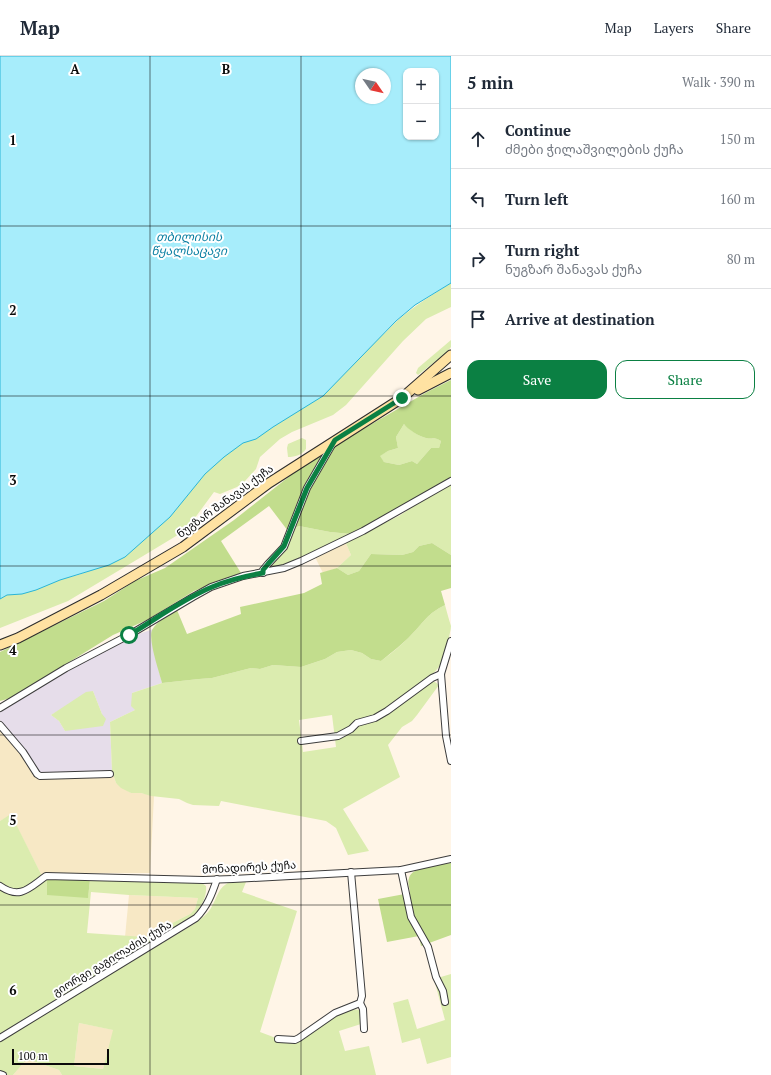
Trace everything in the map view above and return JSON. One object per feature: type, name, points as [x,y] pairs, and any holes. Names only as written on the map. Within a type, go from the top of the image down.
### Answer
[{"type":"main road","name":"ნუგზარ შანავას ქუჩა","points":[[0,645],[18,638],[101,595],[183,547],[269,483],[402,398],[451,355]]},
{"type":"main road","points":[[428,384],[451,366]]},
{"type":"main road","points":[[402,398],[451,373]]},
{"type":"street","points":[[263,573],[263,570],[284,546],[307,488],[335,440]]},
{"type":"street","points":[[0,708],[66,668],[129,635],[199,593],[211,587],[243,576],[284,568],[301,561],[363,531],[451,481]]},
{"type":"street","points":[[451,641],[441,674],[446,736],[451,761]]},
{"type":"street","points":[[301,741],[338,736],[351,730],[358,723],[375,718],[387,711],[432,678],[441,674]]},
{"type":"street","points":[[0,725],[23,752],[37,774],[40,776],[110,774]]},
{"type":"street","name":"მონადირეს ქუჩა","points":[[0,886],[14,893],[26,891],[46,876],[217,879],[401,870],[451,859]]},
{"type":"street","points":[[401,870],[411,917],[428,948],[445,1002]]},
{"type":"street","points":[[351,872],[362,996],[360,1003],[363,1008],[364,1029]]},
{"type":"street","name":"გიორგი გაგილაძის ქუჩა","points":[[0,1038],[196,918],[204,910],[217,879]]},
{"type":"street","points":[[278,1039],[295,1040],[335,1013],[360,1003]]},
{"type":"shaded area","points":[[345,541],[351,555],[337,568],[323,573],[315,557]]},
{"type":"shaded area","points":[[153,629],[151,638],[162,683],[132,693],[135,710],[110,722],[112,771],[40,774],[27,754],[0,720],[0,712],[63,672],[136,635]],"holes":[[[93,691],[102,714],[65,731],[59,721],[51,715]]]},
{"type":"shaded area","points":[[0,729],[36,767],[40,774],[112,771],[116,783],[131,793],[141,793],[154,796],[150,873],[51,873],[42,876],[11,815],[0,821]]},
{"type":"shaded area","points":[[129,895],[198,898],[195,909],[190,914],[145,937],[125,937]]},
{"type":"shaded area","points":[[79,1023],[114,1030],[103,1069],[74,1066]]},
{"type":"shaded area","points":[[27,1059],[59,1070],[62,1075],[13,1075]]},
{"type":"green space","points":[[451,283],[451,307],[426,319],[403,341],[346,405],[333,415],[292,432],[280,439],[260,457],[256,469],[245,481],[237,487],[220,494],[214,492],[186,530],[68,601],[0,628],[0,593],[78,575],[91,570],[228,447],[273,427],[280,422],[386,332],[393,324],[417,305]]},
{"type":"green space","points":[[451,340],[451,347],[446,353],[418,375],[416,373],[418,368]]},
{"type":"green space","points":[[451,380],[451,477],[369,526],[351,534],[330,532],[299,526],[288,531],[269,506],[221,541],[241,573],[194,591],[147,620],[113,635],[11,698],[0,701],[0,652],[104,601],[135,581],[165,568],[234,520],[300,468],[339,443],[427,392]],"holes":[[[404,424],[420,436],[441,441],[439,448],[431,448],[417,464],[412,461],[399,465],[384,462],[380,456],[388,451],[398,448],[396,437]]]},
{"type":"green space","points":[[404,424],[423,437],[441,441],[439,448],[431,448],[417,464],[412,461],[399,465],[384,462],[379,456],[398,448],[396,437]]},
{"type":"green space","points":[[302,438],[306,440],[306,449],[298,455],[288,457],[288,444]]},
{"type":"green space","points":[[451,484],[451,555],[432,543],[419,546],[413,552],[402,555],[371,554],[359,571],[348,575],[337,568],[351,555],[345,541],[399,516],[432,494]]},
{"type":"green space","points":[[299,526],[330,532],[351,534],[290,562],[272,567],[271,565],[287,545],[293,529]]},
{"type":"green space","points":[[432,543],[451,555],[451,588],[441,591],[445,605],[430,615],[405,641],[381,661],[371,659],[362,653],[351,650],[337,652],[325,659],[301,667],[273,665],[260,669],[251,668],[212,678],[162,683],[151,641],[152,630],[160,621],[177,610],[187,634],[241,614],[240,607],[304,593],[322,584],[320,573],[337,568],[348,575],[359,571],[371,554],[402,555],[413,552],[419,546]]},
{"type":"green space","points":[[445,605],[451,626],[448,645],[443,660],[434,673],[429,677],[430,682],[435,682],[439,685],[412,721],[402,727],[388,745],[400,777],[343,809],[369,851],[348,855],[336,828],[326,821],[221,801],[219,806],[193,805],[179,799],[151,796],[141,793],[131,793],[121,788],[116,783],[112,771],[110,722],[135,710],[131,706],[132,693],[162,683],[212,678],[251,668],[260,669],[273,665],[301,667],[325,659],[337,652],[351,650],[362,653],[371,659],[381,661],[409,638],[427,618]],"holes":[[[332,715],[336,747],[303,752],[299,720]]]},
{"type":"green space","points":[[93,691],[102,714],[106,719],[103,726],[65,731],[59,721],[51,715],[86,692]]},
{"type":"green space","points":[[11,814],[42,876],[27,888],[22,890],[13,889],[0,883],[0,821]]},
{"type":"green space","points":[[451,863],[451,935],[421,946],[419,936],[387,942],[378,899],[410,893],[408,880],[411,874],[415,871],[427,867]]},
{"type":"green space","points":[[47,879],[88,897],[90,880],[199,881],[206,886],[204,898],[194,916],[0,1034],[0,888],[19,895],[27,894]],"holes":[[[91,892],[198,898],[195,909],[190,914],[145,937],[87,933]]]},
{"type":"green space","points":[[47,879],[90,880],[88,898],[47,895]]},
{"type":"green space","points":[[230,882],[246,882],[242,892],[297,911],[260,1032],[276,1038],[276,1041],[289,1042],[335,1016],[344,1012],[360,1010],[361,1024],[339,1031],[345,1051],[369,1046],[376,1075],[62,1075],[59,1070],[27,1059],[13,1075],[8,1075],[0,1071],[0,1041],[194,924],[209,910],[218,893],[226,884]],"holes":[[[79,1023],[113,1030],[103,1069],[74,1066]]]},
{"type":"green space","points":[[451,974],[451,1057],[427,1064],[420,1038],[402,1043],[393,1003],[408,999],[417,1029],[445,1020],[434,979]]},
{"type":"water","name":"თბილისის წყალსაცავი","points":[[0,56],[451,56],[451,283],[415,305],[396,321],[323,396],[256,439],[243,443],[224,457],[205,474],[170,517],[125,557],[109,565],[60,580],[36,590],[22,594],[7,595],[0,599]]},
{"type":"route","points":[[129,635],[211,587],[243,576],[263,573],[263,570],[279,554],[288,539],[307,488],[335,440],[402,398]]}]
